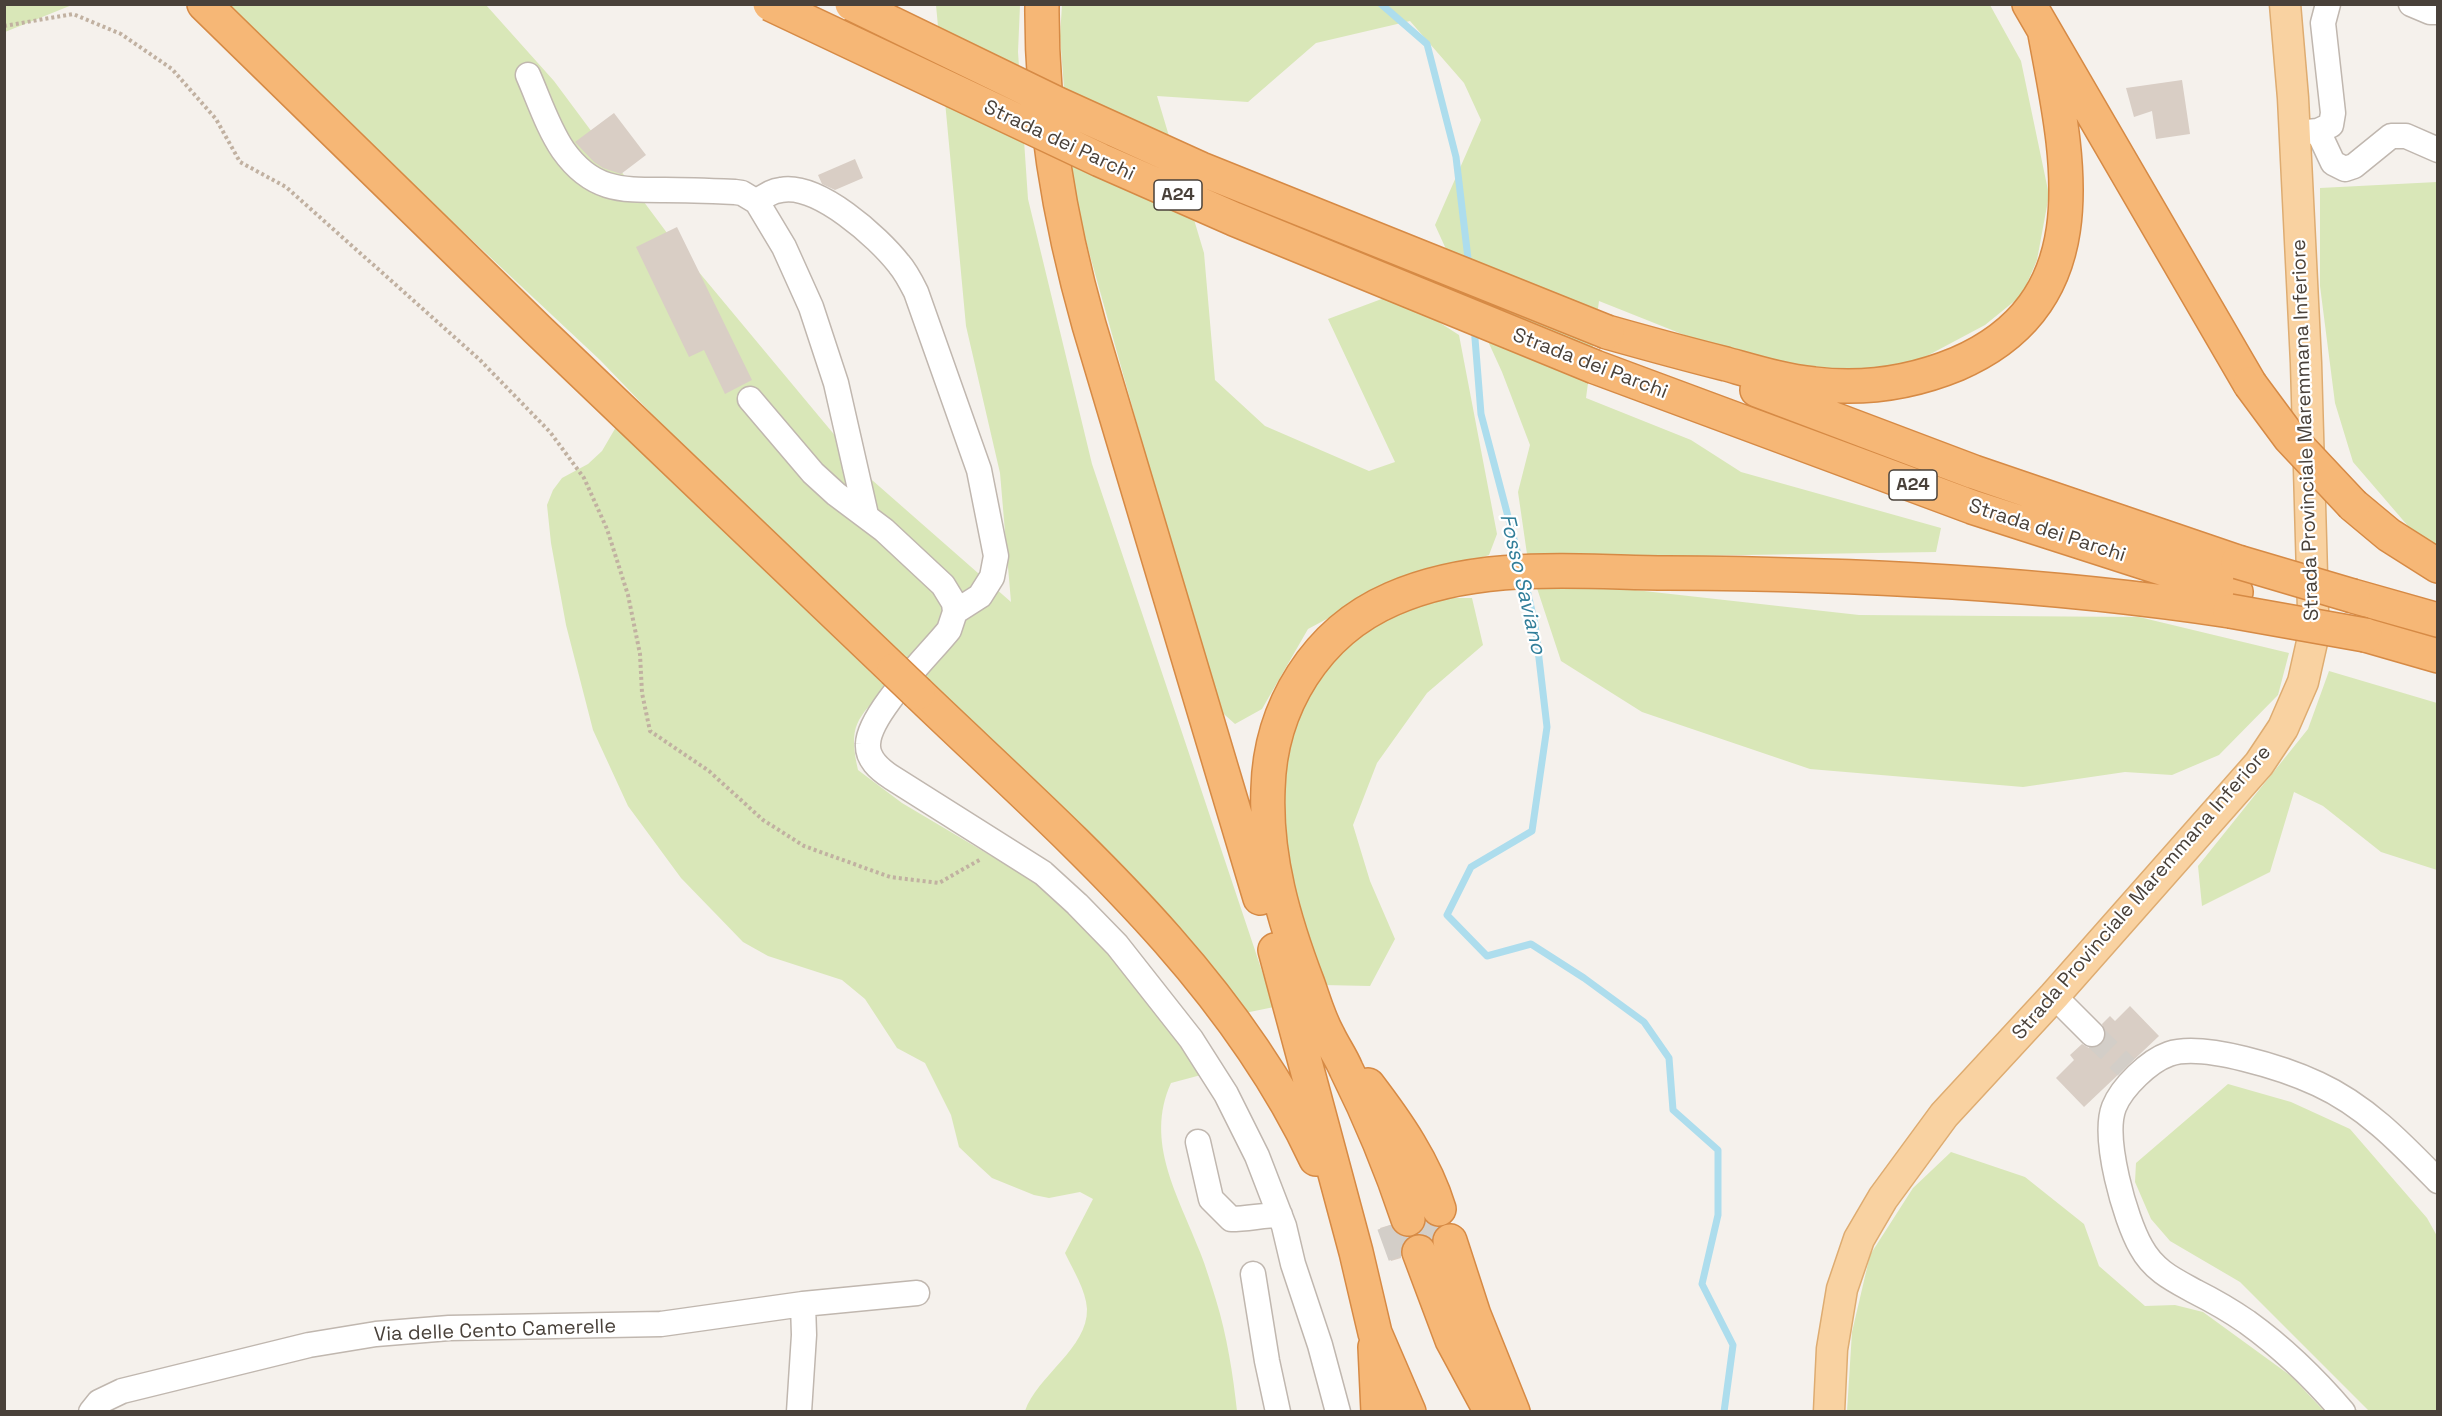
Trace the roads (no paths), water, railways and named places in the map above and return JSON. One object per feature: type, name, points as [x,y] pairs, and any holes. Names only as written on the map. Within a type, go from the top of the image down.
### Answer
[{"type":"highway","points":[[204,4],[529,321],[1121,890],[1212,994],[1265,1067],[1306,1136],[1356,1252]]},
{"type":"highway","name":"Strada dei Parchi","points":[[770,4],[1109,165],[1234,219],[1595,367],[1972,507],[2235,589],[2365,634],[2438,656]]},
{"type":"highway","name":"Strada dei Parchi","points":[[852,4],[1060,105],[1201,169],[1607,332],[1974,472],[2235,589],[2353,596],[2438,620]]},
{"type":"highway","points":[[1042,4],[1043,79],[1048,131],[1069,251],[1095,347],[1266,915],[1356,1252],[1375,1333],[1409,1412]]},
{"type":"highway","points":[[2029,4],[2250,384],[2290,438],[2353,505],[2402,544],[2438,566]]},
{"type":"highway","points":[[1607,332],[1783,379],[1851,387],[1917,378],[1949,367],[1985,349],[2016,324],[2041,294],[2058,256],[2063,232],[2067,203],[2065,144],[2045,34]]},
{"type":"highway","points":[[1416,1216],[1368,1147],[1293,943],[1276,887],[1269,836],[1267,800],[1272,752],[1280,721],[1305,670],[1329,642],[1352,622],[1373,609],[1433,584],[1498,573],[1625,572],[1803,575],[1979,583],[2103,594],[2235,589]]},
{"type":"highway","points":[[1266,915],[1347,1070],[1395,1180],[1416,1216]]},
{"type":"highway","points":[[1326,1032],[1403,1134],[1429,1182],[1416,1216]]},
{"type":"highway","points":[[1427,1249],[1445,1365],[1477,1412]]},
{"type":"highway","points":[[1427,1249],[1452,1340],[1473,1383],[1491,1412]]},
{"type":"highway","points":[[1427,1249],[1460,1327],[1501,1412]]},
{"type":"highway","points":[[1427,1249],[1474,1315],[1513,1412]]},
{"type":"highway","points":[[1375,1333],[1378,1412]]},
{"type":"main road","name":"Strada Provinciale Maremmana Inferiore","points":[[1829,1412],[1832,1349],[1838,1308],[1849,1265],[1865,1227],[1896,1179],[1944,1115],[2054,996],[2254,769],[2276,740],[2296,700],[2309,662],[2313,610],[2306,363],[2307,133],[2285,4]]},
{"type":"street","points":[[2328,4],[2323,23],[2333,113],[2331,125],[2307,133],[2333,163],[2345,169],[2354,166],[2391,136],[2406,136],[2438,150]]},
{"type":"street","points":[[2411,4],[2430,12],[2438,12]]},
{"type":"street","points":[[528,75],[564,150],[575,164],[599,182],[629,191],[735,192],[742,193],[757,202],[784,247],[811,307],[836,383],[866,515]]},
{"type":"street","points":[[757,202],[771,192],[783,189],[802,191],[827,203],[856,222],[879,242],[900,265],[916,292],[979,470],[996,556],[992,577],[980,596],[955,612]]},
{"type":"street","points":[[750,399],[813,473],[836,494],[866,515],[943,585],[954,603],[955,612],[949,630],[874,722],[869,735],[869,752],[882,771],[1043,873],[1117,945],[1191,1039],[1226,1094],[1257,1156],[1280,1215],[1338,1412]]},
{"type":"street","points":[[2054,996],[2092,1034]]},
{"type":"street","points":[[2343,1412],[2316,1380],[2276,1344],[2231,1312],[2162,1273],[2140,1247],[2121,1198],[2112,1134],[2114,1108],[2126,1088],[2131,1073],[2170,1053],[2183,1052],[2241,1058],[2283,1070],[2335,1092],[2366,1112],[2438,1181]]},
{"type":"street","points":[[1198,1142],[1211,1199],[1231,1219],[1252,1220],[1265,1215],[1280,1215]]},
{"type":"street","points":[[1253,1274],[1278,1412]]},
{"type":"street","name":"Via delle Cento Camerelle","points":[[91,1412],[99,1402],[122,1391],[350,1337],[449,1328],[661,1324],[803,1304],[917,1293]]},
{"type":"street","points":[[799,1412],[804,1335],[803,1304]]},
{"type":"waterway","name":"Fosso Saviano","points":[[1381,4],[1427,44],[1456,157],[1469,267]]},
{"type":"waterway","name":"Fosso Saviano","points":[[1474,326],[1481,414],[1520,562]]},
{"type":"waterway","name":"Fosso Saviano","points":[[1525,581],[1535,624],[1547,727],[1532,831],[1471,867],[1447,915],[1487,956],[1531,944],[1584,978],[1644,1022],[1669,1058],[1673,1110],[1718,1150],[1718,1215],[1702,1284],[1733,1345],[1724,1412]]},
{"type":"tunnel","points":[[2092,1034],[2126,1067]]},
{"type":"tunnel","points":[[1424,1214],[1435,1247]]},
{"type":"tunnel","points":[[1393,1224],[1405,1257]]}]
